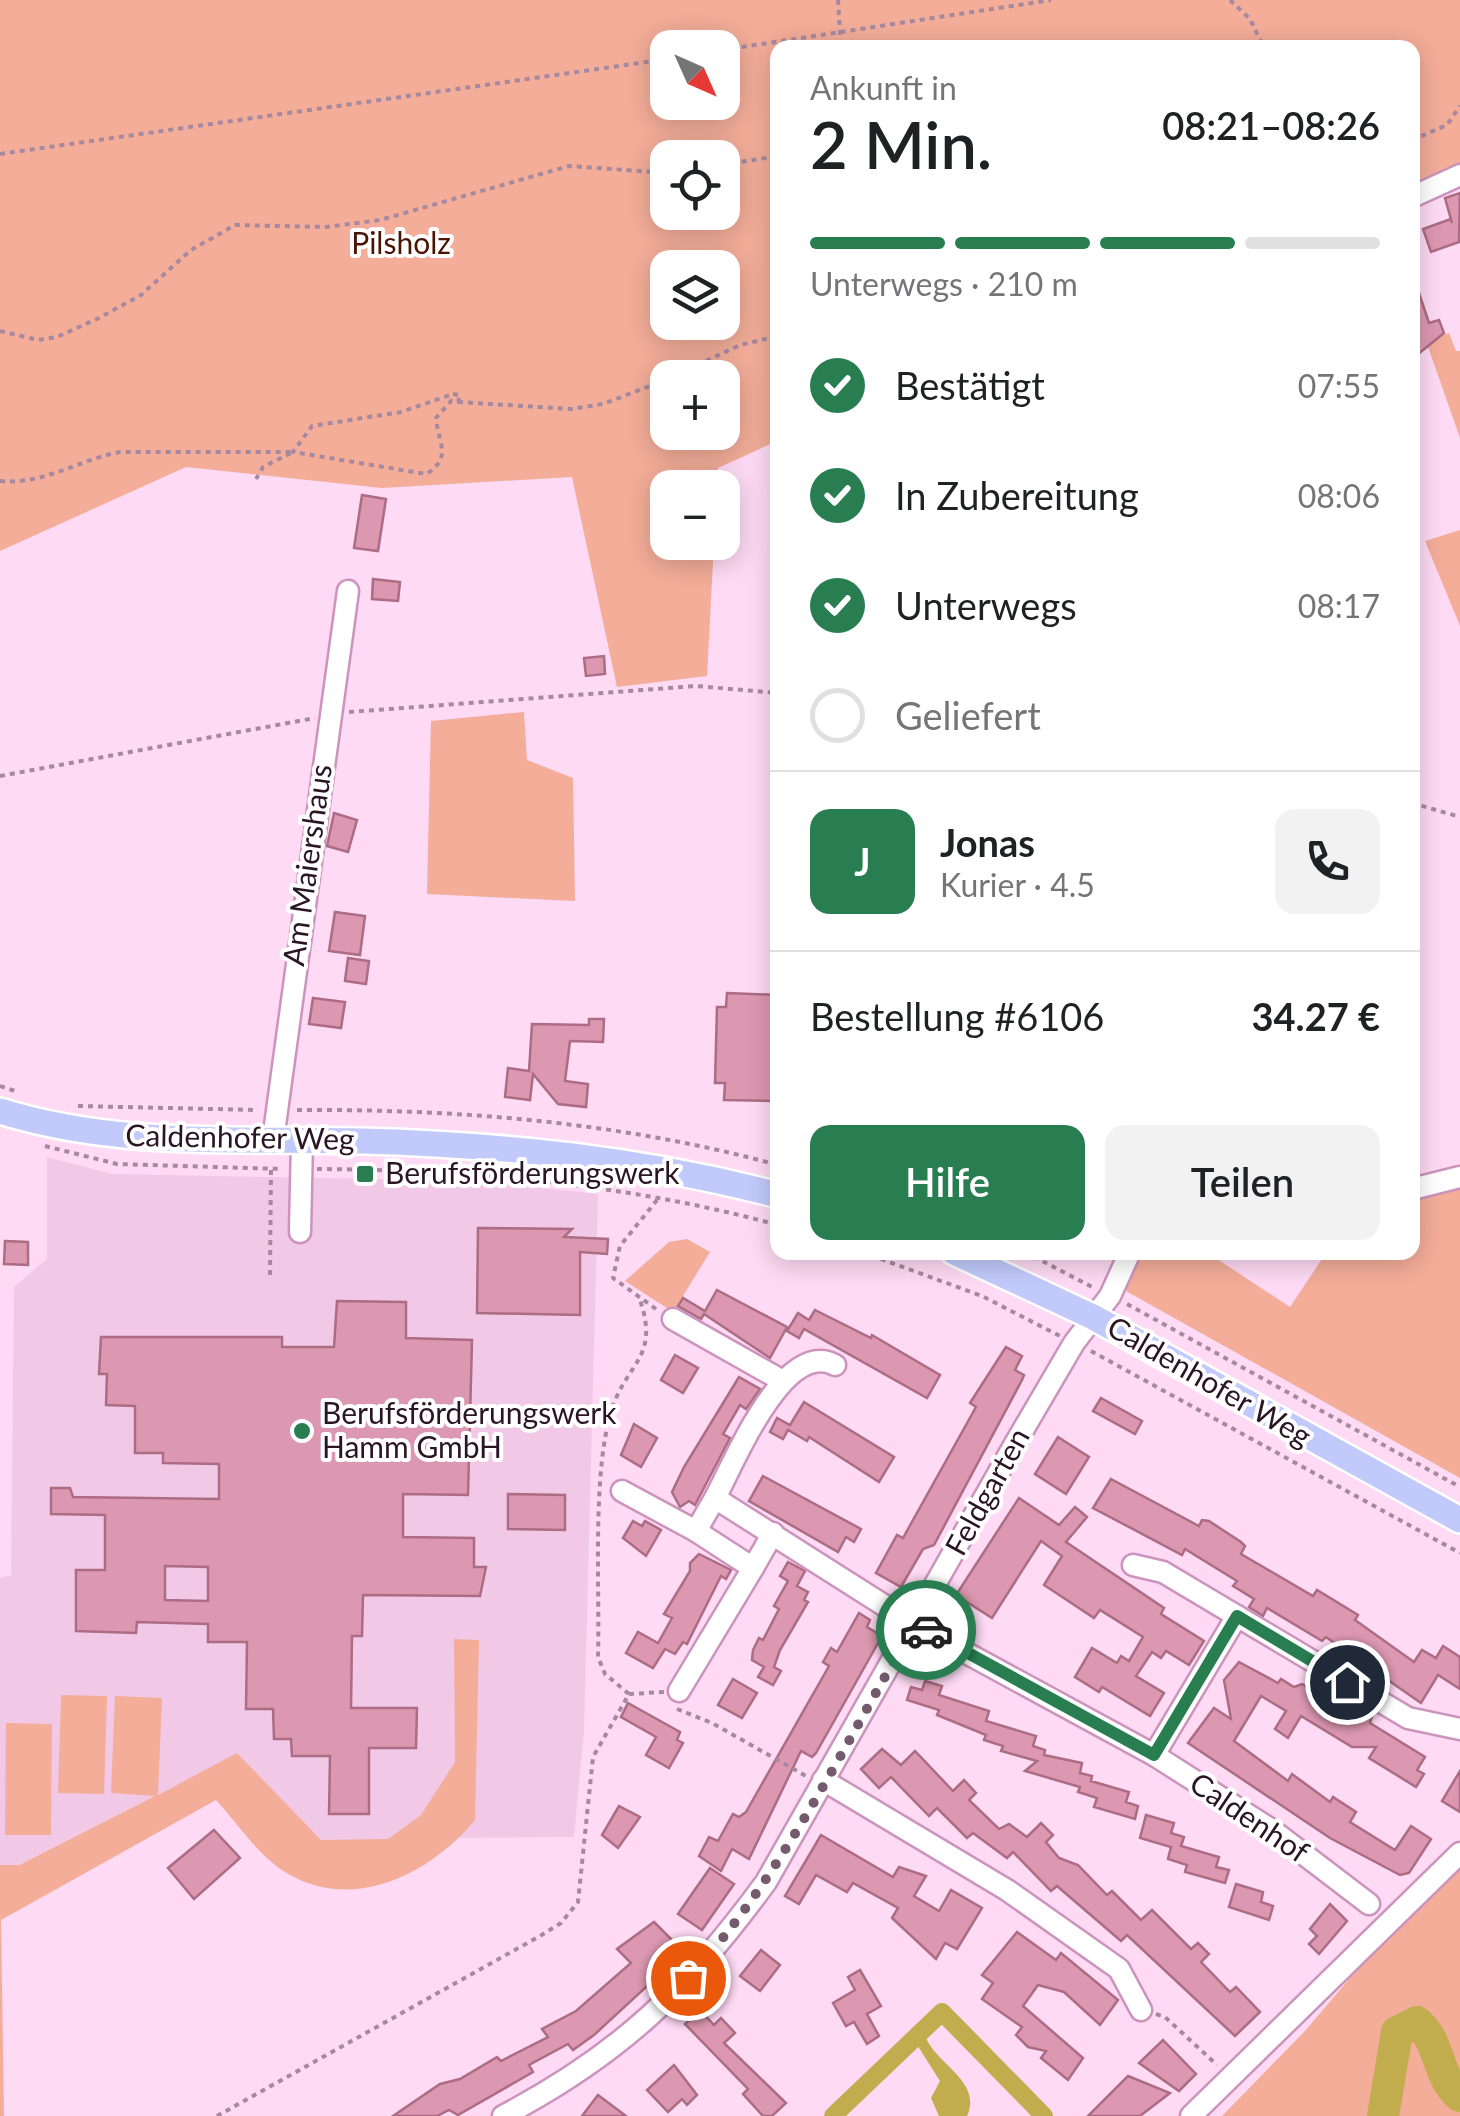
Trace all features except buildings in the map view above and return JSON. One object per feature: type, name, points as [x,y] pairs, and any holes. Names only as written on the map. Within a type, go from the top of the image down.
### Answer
[{"type":"main road","name":"Caldenhofer Weg","points":[[0,1111],[126,1138],[508,1147],[681,1172],[770,1193]]},
{"type":"main road","name":"Caldenhofer Weg","points":[[971,1260],[1093,1316],[1460,1520]]},
{"type":"street","points":[[1420,194],[1460,175]]},
{"type":"street","name":"Am Maiershaus","points":[[273,1140],[348,591]]},
{"type":"street","points":[[300,1232],[302,1140]]},
{"type":"street","points":[[1420,1187],[1460,1176]]},
{"type":"street","name":"Feldgarten","points":[[503,2116],[618,2046],[724,1939],[766,1882],[1074,1343],[1110,1296],[1126,1260]]},
{"type":"street","points":[[673,1318],[781,1380]]},
{"type":"street","points":[[696,1531],[781,1380],[803,1363],[826,1360],[835,1365]]},
{"type":"street","points":[[622,1491],[696,1531],[753,1568]]},
{"type":"street","name":"Caldenhof","points":[[714,1498],[915,1625],[1154,1755],[1272,1830],[1369,1904]]},
{"type":"street","points":[[679,1692],[773,1533]]},
{"type":"street","points":[[1133,1565],[1163,1572],[1408,1718],[1460,1728]]},
{"type":"street","points":[[1154,1755],[1237,1616]]},
{"type":"street","points":[[822,1782],[1008,1890],[1119,1969],[1141,2010]]},
{"type":"street","points":[[1190,2116],[1460,1853]]},
{"type":"path","points":[[838,0],[840,40]]},
{"type":"path","points":[[788,40],[1050,0]]},
{"type":"path","points":[[1230,0],[1250,19],[1260,40]]},
{"type":"path","points":[[740,47],[770,43]]},
{"type":"path","points":[[0,154],[650,61]]},
{"type":"path","points":[[1420,137],[1447,125],[1460,106]]},
{"type":"path","points":[[740,162],[770,157]]},
{"type":"path","points":[[0,331],[38,340],[57,337],[141,294],[192,250],[235,225],[326,228],[380,220],[569,166],[650,171]]},
{"type":"path","points":[[708,360],[740,345],[770,338]]},
{"type":"path","points":[[0,481],[44,479],[92,456],[120,452],[293,452],[426,474],[442,462],[445,453],[436,424],[438,413],[450,401],[572,408],[603,404],[650,385]]},
{"type":"path","points":[[256,479],[263,467],[293,452],[312,426],[400,412],[453,394],[460,395],[458,402]]},
{"type":"path","points":[[0,776],[330,713],[696,686],[770,692]]},
{"type":"path","points":[[1420,805],[1460,817]]},
{"type":"path","points":[[0,1086],[26,1095]]},
{"type":"path","points":[[70,1104],[121,1110],[498,1115],[630,1132],[770,1163]]},
{"type":"path","points":[[38,1144],[116,1164],[478,1175],[658,1198],[770,1222]]},
{"type":"path","points":[[270,1275],[271,1169]]},
{"type":"path","points":[[673,1318],[640,1300],[613,1278],[614,1261],[632,1228],[681,1172]]},
{"type":"path","points":[[884,1260],[982,1296],[1171,1391],[1460,1553]]},
{"type":"path","points":[[1040,1260],[1460,1487]]},
{"type":"path","points":[[640,1300],[649,1340],[611,1413],[601,1510],[598,1657],[605,1674],[629,1694],[679,1692]]},
{"type":"path","points":[[679,1692],[670,1706],[712,1723],[822,1782]]},
{"type":"path","points":[[217,2116],[540,1936],[571,1913],[578,1902],[592,1757],[629,1694]]},
{"type":"path","points":[[1164,2017],[1232,2078]]},
{"type":"shaded area","name":"Berufsförderungswerk Hamm GmbH","points":[[47,1157],[112,1174],[478,1181],[598,1194],[584,1732],[574,1837],[416,1838],[336,1857],[225,1761],[18,1865],[0,1865],[0,1578],[11,1575],[14,1287],[47,1259]]},
{"type":"shaded area","points":[[924,2031],[935,2052],[968,2091],[967,2116],[939,2116],[931,2098],[940,2081],[914,2040]]},
{"type":"green space","name":"Pilsholz","points":[[0,0],[1460,0],[1460,170],[1420,187],[1420,40],[770,40],[770,444],[718,470],[650,470],[650,560],[713,560],[707,676],[617,687],[572,477],[382,488],[186,467],[0,551]]},
{"type":"green space","points":[[1449,333],[1456,351],[1460,351],[1460,438],[1426,341]]},
{"type":"green space","points":[[1460,530],[1460,626],[1425,541]]},
{"type":"green space","points":[[524,712],[527,760],[573,778],[575,901],[427,894],[431,721]]},
{"type":"green space","points":[[1460,1181],[1460,1478],[1126,1291],[1138,1260],[1219,1260],[1290,1307],[1321,1260],[1420,1260],[1420,1194]]},
{"type":"green space","points":[[687,1239],[710,1252],[673,1312],[625,1281],[669,1242]]},
{"type":"green space","points":[[454,1639],[479,1640],[475,1820],[457,1839],[436,1857],[389,1882],[337,1889],[311,1884],[275,1865],[216,1800],[1,1920],[4,2116],[0,2116],[0,1865],[19,1865],[155,1796],[111,1793],[115,1696],[162,1698],[158,1795],[237,1753],[321,1840],[388,1839],[421,1815],[455,1762]]},
{"type":"green space","points":[[61,1695],[107,1696],[104,1794],[58,1793]]},
{"type":"green space","points":[[6,1723],[52,1724],[51,1835],[5,1835]]},
{"type":"green space","points":[[1460,1849],[1460,2116],[1222,2116],[1304,2032]]},
{"type":"waterway","points":[[833,2116],[942,2012],[1044,2116]]},
{"type":"waterway","points":[[1383,2116],[1397,2032],[1417,2022],[1460,2096]]},
{"type":"way so far","points":[[688,1978],[724,1939],[766,1882],[915,1625],[926,1630]]},
{"type":"place","name":"Berufsförderungswerk","points":[[365,1174]]},
{"type":"place","name":"Berufsförderungswerk Hamm GmbH","points":[[302,1431]]},
{"type":"route","points":[[926,1630],[1154,1755],[1237,1616],[1347,1682]]}]
